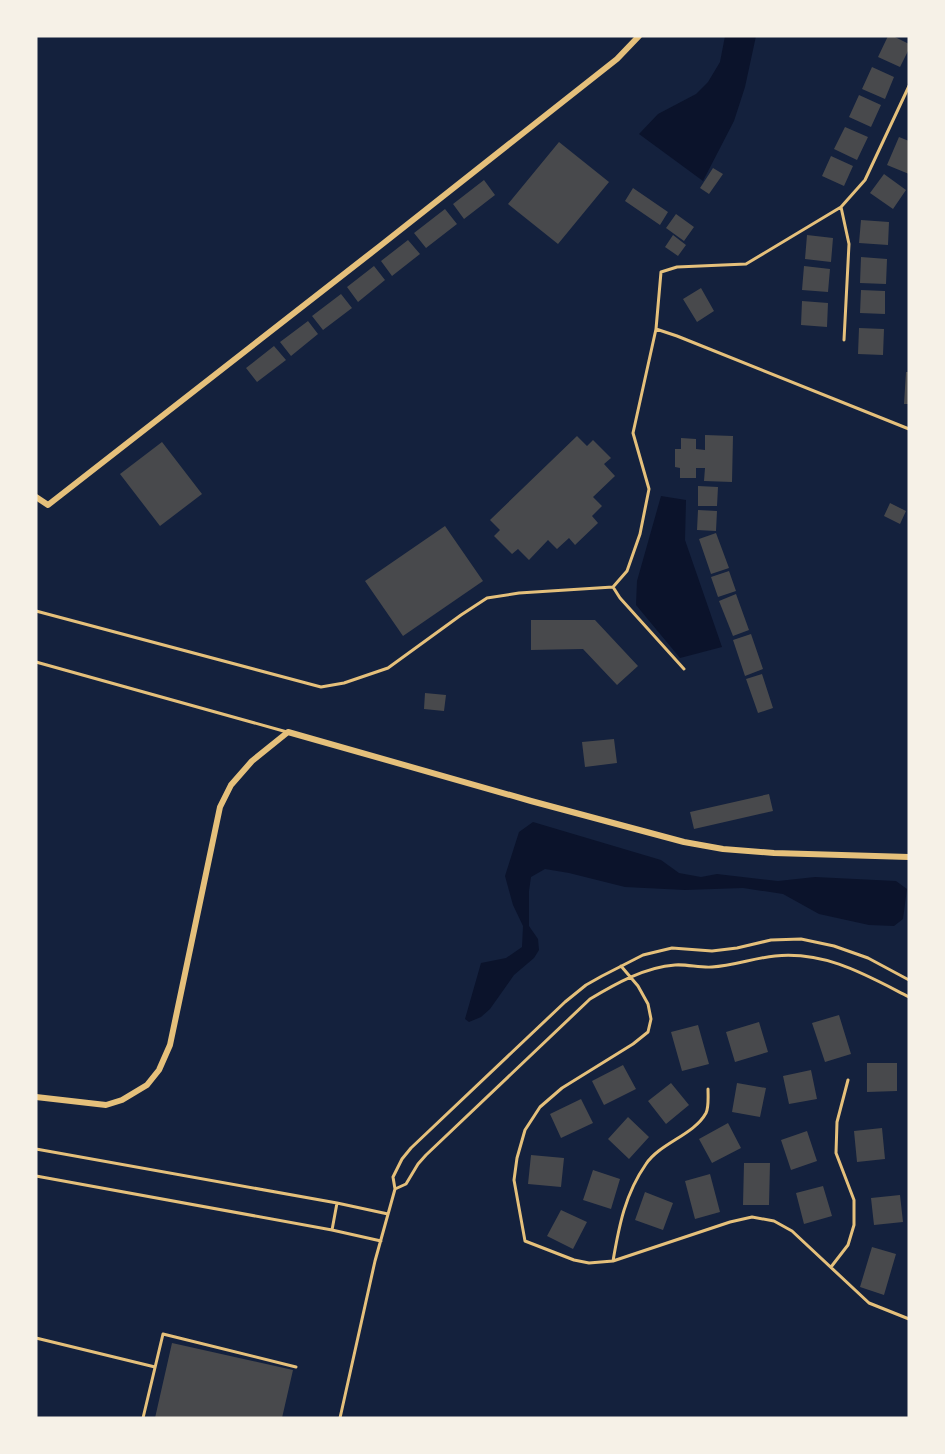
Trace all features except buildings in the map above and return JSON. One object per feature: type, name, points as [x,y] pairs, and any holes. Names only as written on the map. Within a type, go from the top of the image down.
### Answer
[{"type":"street","points":[[36,497],[48,505],[617,58],[639,36]]},
{"type":"street","points":[[36,1097],[106,1105],[122,1100],[147,1085],[159,1070],[170,1045],[220,807],[231,785],[252,761],[288,732],[531,801],[694,844],[774,853],[909,857]]},
{"type":"lane","points":[[36,611],[321,687],[344,683],[388,668],[486,598],[519,593],[613,587],[627,571],[640,534],[649,489],[633,433],[656,329],[662,272],[677,267],[746,264],[841,207],[865,180],[909,86]]},
{"type":"lane","points":[[841,207],[849,244],[844,340]]},
{"type":"lane","points":[[656,329],[909,429]]},
{"type":"lane","points":[[613,587],[620,598],[684,669]]},
{"type":"lane","points":[[36,662],[288,732]]},
{"type":"lane","points":[[340,1418],[395,1189],[393,1177],[402,1159],[565,1002],[586,985],[643,956],[672,948],[712,951],[771,940],[801,939],[834,946],[868,958],[909,980]]},
{"type":"lane","points":[[395,1189],[406,1184],[426,1155],[581,1006],[608,988],[649,970],[675,965],[711,967],[772,956],[799,954],[830,961],[864,974],[909,997]]},
{"type":"lane","points":[[621,966],[638,986],[648,1004],[651,1019],[648,1032],[633,1044],[562,1088],[540,1107],[525,1130],[514,1180],[525,1240],[574,1260],[589,1263],[613,1261],[730,1222],[752,1217],[774,1221],[792,1231],[869,1302],[909,1319]]},
{"type":"lane","points":[[831,1268],[848,1245],[854,1225],[854,1200],[836,1153],[837,1122],[848,1080]]},
{"type":"lane","points":[[613,1261],[621,1218],[635,1181],[647,1161],[666,1145],[692,1129],[706,1112],[708,1089]]},
{"type":"lane","points":[[36,1149],[388,1214]]},
{"type":"lane","points":[[36,1176],[381,1241]]},
{"type":"lane","points":[[332,1230],[337,1203]]},
{"type":"lane","points":[[143,1418],[163,1334],[296,1367]]},
{"type":"lane","points":[[36,1338],[155,1367]]},
{"type":"water","points":[[725,36],[756,36],[745,87],[734,121],[703,181],[639,134],[658,114],[696,94],[708,82],[720,62]]},
{"type":"water","points":[[661,496],[686,500],[685,540],[722,647],[680,658],[636,605],[637,581]]},
{"type":"water","points":[[533,822],[661,860],[679,873],[701,877],[717,874],[778,881],[815,877],[896,881],[907,889],[903,919],[894,926],[869,925],[819,914],[783,894],[743,888],[685,890],[625,887],[545,869],[531,877],[529,891],[529,926],[538,939],[539,950],[534,958],[514,975],[490,1009],[481,1017],[469,1022],[465,1019],[481,963],[506,958],[522,947],[523,926],[513,905],[505,876],[519,832]]}]
